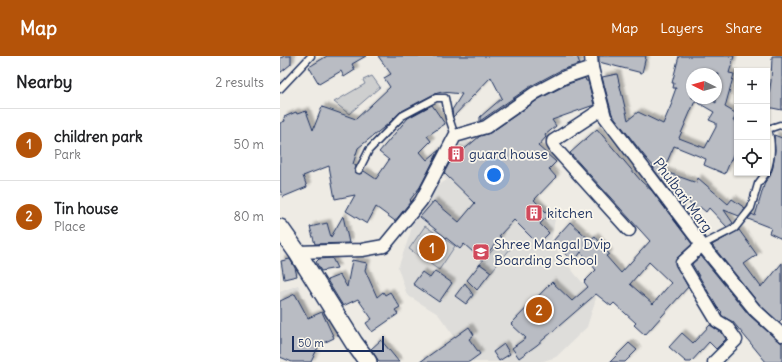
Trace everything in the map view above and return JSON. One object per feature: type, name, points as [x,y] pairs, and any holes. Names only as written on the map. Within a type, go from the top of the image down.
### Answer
[{"type":"main road","points":[[280,228],[297,252],[354,343],[368,362]]},
{"type":"street","name":"Phulbari Marg","points":[[592,62],[605,117],[702,245],[756,310],[782,335]]},
{"type":"street","points":[[297,252],[362,250],[384,246],[421,201],[455,136],[486,128],[536,93],[592,62]]},
{"type":"street","points":[[602,109],[553,141],[553,144],[556,150],[629,230]]},
{"type":"street","points":[[702,245],[682,263],[684,269],[717,321],[727,327],[736,340],[714,362]]},
{"type":"lane","points":[[280,89],[311,56]]},
{"type":"lane","points":[[359,170],[369,150],[402,116],[436,98],[446,98],[449,118],[455,136]]},
{"type":"lane","points":[[770,156],[771,138],[768,129],[780,125],[782,126]]},
{"type":"lane","points":[[702,245],[735,228],[751,208],[758,184],[763,176]]},
{"type":"shaded area","points":[[372,76],[380,87],[349,114],[334,102],[365,84],[363,80]]},
{"type":"shaded area","name":"Shree Mangal Dvip Boarding School","points":[[466,138],[498,181],[547,205],[555,219],[550,247],[556,249],[596,298],[587,327],[556,357],[541,362],[473,362],[438,314],[407,295],[398,268],[410,234],[414,216],[436,187],[447,180],[438,171]]},
{"type":"shaded area","points":[[425,226],[455,246],[439,270],[409,249]]},
{"type":"shaded area","points":[[502,240],[511,248],[491,272],[480,264]]},
{"type":"shaded area","points":[[298,285],[311,318],[284,328],[280,319],[280,292]]},
{"type":"building","points":[[291,56],[291,64],[280,73],[280,58]]},
{"type":"building","points":[[327,56],[366,56],[352,64],[355,70],[344,77],[341,71],[319,84],[309,67]]},
{"type":"building","points":[[378,56],[577,56],[580,64],[561,70],[531,86],[480,121],[480,117],[502,98],[491,77],[453,117],[452,110],[462,94],[442,92],[434,94],[400,112],[388,124],[358,148],[353,164],[356,166],[355,172],[360,174],[364,171],[376,179],[389,160],[379,152],[408,118],[432,105],[445,124],[427,136],[431,141],[420,152],[427,160],[439,150],[420,187],[395,221],[376,207],[367,224],[346,211],[355,195],[335,199],[329,166],[303,176],[307,187],[283,197],[280,190],[280,123],[285,121],[284,117],[296,112],[297,114],[306,111],[313,130],[322,107],[356,119],[390,87],[384,78],[391,74]]},
{"type":"building","points":[[599,56],[646,56],[642,73],[599,62]]},
{"type":"building","points":[[679,56],[734,56],[729,73],[734,74],[725,107],[734,112],[734,152],[725,174],[704,165],[706,159],[674,146],[663,171],[697,183],[698,178],[728,204],[732,199],[745,208],[739,216],[724,210],[733,223],[727,227],[709,208],[706,212],[700,207],[697,210],[687,201],[683,208],[652,167],[655,168],[612,114],[602,77],[617,74],[628,120],[638,112],[663,124],[672,103],[671,102],[676,88],[673,88],[674,83],[672,83]],"holes":[[[686,68],[722,68],[722,104],[700,104],[714,112],[709,120],[716,123],[716,127],[705,148],[679,138],[694,104],[686,104]]]},
{"type":"building","points":[[772,56],[782,56],[782,110],[770,108]]},
{"type":"building","points":[[585,78],[586,81],[588,81],[594,105],[552,120],[556,126],[545,135],[546,137],[538,146],[556,162],[549,169],[556,177],[534,200],[549,215],[540,224],[549,233],[538,244],[514,220],[499,236],[501,237],[482,260],[464,244],[460,249],[420,217],[434,201],[459,222],[475,203],[444,173],[457,149],[461,152],[480,136],[490,133],[539,99],[568,84]]},
{"type":"building","points":[[597,129],[641,181],[652,191],[692,244],[677,258],[675,263],[688,287],[645,335],[634,325],[636,323],[614,303],[611,306],[596,294],[537,345],[519,358],[512,348],[526,338],[511,324],[552,282],[572,301],[588,287],[584,282],[596,270],[581,252],[574,262],[552,242],[570,222],[590,240],[595,236],[609,254],[606,256],[621,273],[650,241],[570,153]],"holes":[[[649,262],[671,283],[653,304],[630,284]]]},
{"type":"building","points":[[774,135],[782,138],[782,239],[769,233],[771,228],[748,219],[752,214],[755,216],[765,182],[770,176],[773,167],[775,150]]},
{"type":"building","points":[[343,216],[349,243],[315,244],[310,227],[327,223],[331,237]]},
{"type":"building","points":[[739,230],[757,255],[744,264],[761,287],[782,263],[782,319],[779,322],[760,305],[712,245]]},
{"type":"building","points":[[701,256],[749,315],[782,343],[782,362],[766,362],[733,322],[722,316],[722,312],[717,307],[692,264]]},
{"type":"building","points":[[332,258],[337,268],[321,271],[316,262],[319,259]]},
{"type":"building","points":[[290,259],[297,276],[284,279],[281,261]]},
{"type":"building","points":[[352,260],[367,263],[365,270],[377,297],[383,292],[385,295],[390,292],[400,307],[395,310],[398,314],[372,332],[366,323],[372,319],[358,299],[343,306],[327,280],[340,275],[347,287]]},
{"type":"building","points":[[480,264],[491,272],[477,290],[467,280]]},
{"type":"building","points":[[435,271],[452,283],[439,302],[413,284],[422,272],[430,278]]},
{"type":"building","points":[[465,283],[473,295],[466,304],[455,296]]},
{"type":"building","points":[[295,294],[308,318],[322,312],[334,338],[319,345],[311,362],[292,362],[280,357],[280,301]]},
{"type":"building","points":[[710,325],[722,333],[726,339],[716,349],[709,342],[691,362],[686,362],[669,347],[682,333],[693,343]]},
{"type":"building","points":[[469,327],[474,335],[469,339],[480,354],[469,362],[420,362]]},
{"type":"building","points":[[381,340],[399,362],[379,362],[371,349]]},
{"type":"building","points":[[629,343],[637,350],[625,362],[610,362]]},
{"type":"building","points":[[504,344],[510,354],[499,361],[493,352]]},
{"type":"place","name":"guard house","points":[[456,154]]},
{"type":"place","name":"kitchen","points":[[534,213]]},
{"type":"place","name":"children park","points":[[432,248]]},
{"type":"place","name":"Shree Mangal Dvip Boarding School","points":[[481,252]]},
{"type":"place","name":"Tin house","points":[[539,310]]}]
